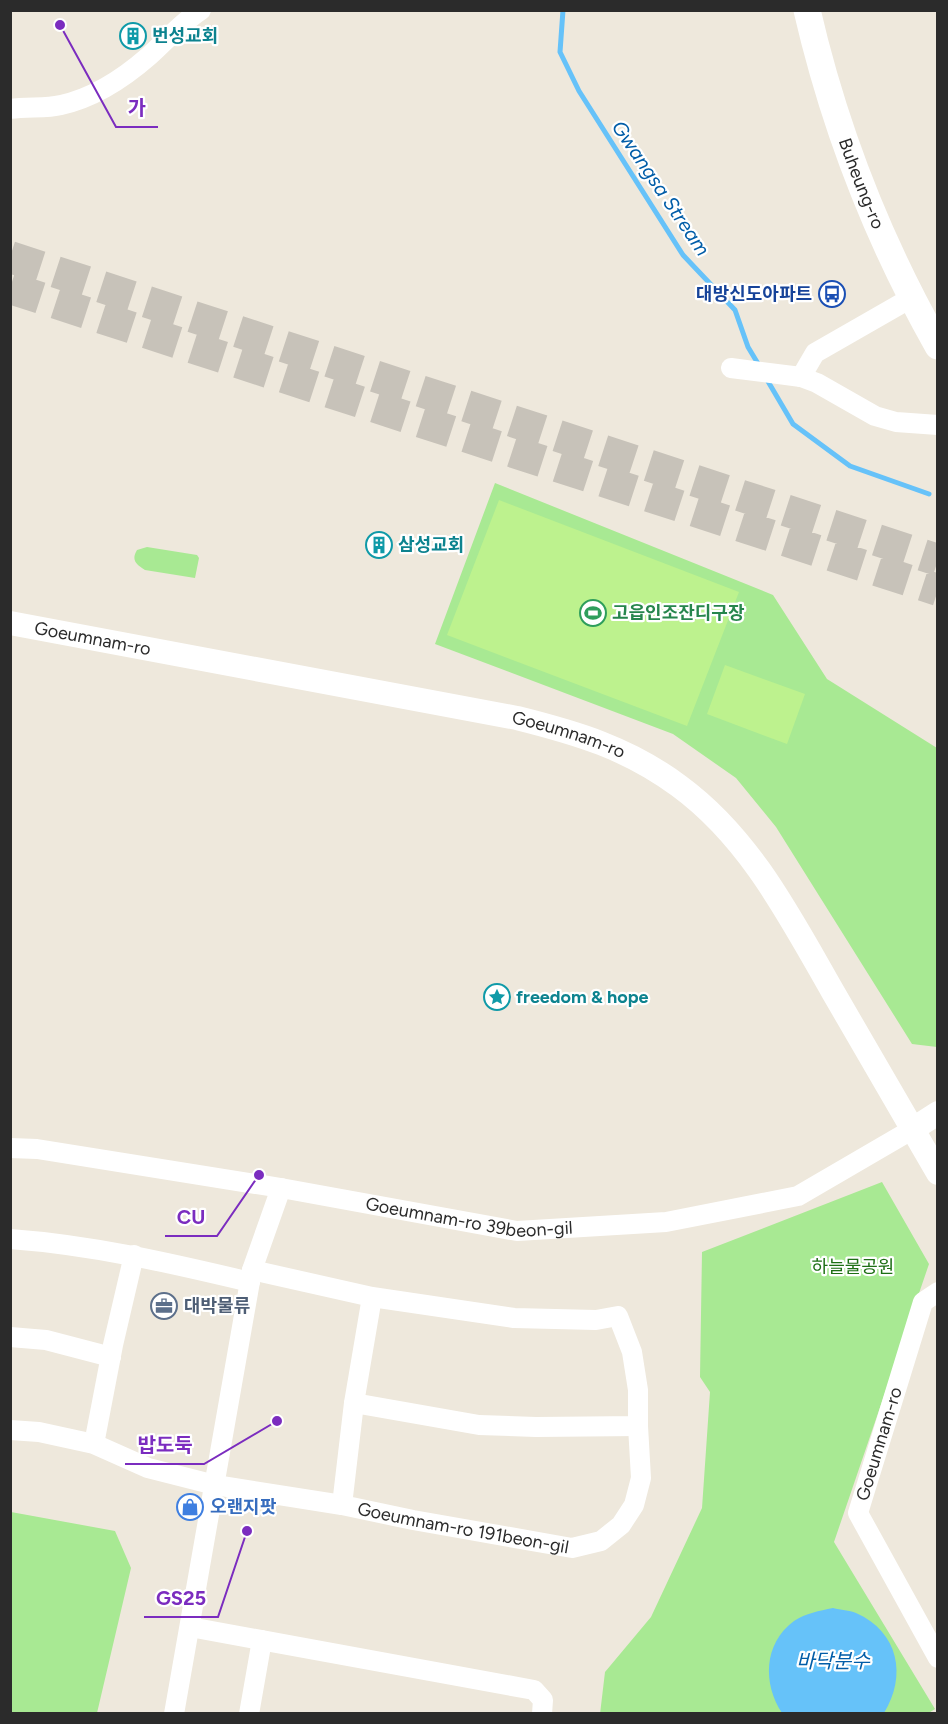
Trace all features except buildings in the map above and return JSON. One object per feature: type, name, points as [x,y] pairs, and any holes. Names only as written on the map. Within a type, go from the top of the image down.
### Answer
[{"type":"main road","name":"Buheung-ro","points":[[807,10],[826,82],[859,177],[911,298],[938,346]]},
{"type":"street","points":[[10,109],[60,105],[106,87],[136,67],[189,14]]},
{"type":"street","points":[[801,377],[815,352],[911,298]]},
{"type":"street","points":[[731,368],[801,377],[817,383],[875,416],[896,422],[938,425]]},
{"type":"street","name":"Goeumnam-ro","points":[[10,623],[517,718],[604,743],[655,770],[701,805],[749,854],[792,920],[938,1173]]},
{"type":"street","points":[[913,1129],[938,1113]]},
{"type":"street","name":"Goeumnam-ro 39beon-gil","points":[[10,1149],[37,1149],[281,1188],[517,1231],[666,1222],[798,1196],[913,1129]]},
{"type":"street","points":[[174,1713],[251,1276],[281,1188]]},
{"type":"street","name":"Goeumnam-ro 191beon-gil","points":[[10,1239],[59,1243],[372,1297],[514,1318],[596,1320],[618,1316],[632,1352],[638,1390],[641,1478],[634,1505],[621,1525],[601,1541],[572,1548],[342,1505],[215,1485],[148,1468],[93,1444],[39,1432],[10,1430]]},
{"type":"street","points":[[93,1444],[134,1255]]},
{"type":"street","name":"Goeumnam-ro","points":[[938,1292],[923,1302],[858,1513],[938,1659]]},
{"type":"street","name":"Goeumnam-ro 191beon-gil","points":[[342,1505],[354,1403],[372,1297]]},
{"type":"street","points":[[10,1337],[46,1340],[111,1357]]},
{"type":"street","points":[[354,1403],[479,1425],[638,1426]]},
{"type":"street","points":[[190,1627],[534,1690],[543,1700],[542,1713]]},
{"type":"street","points":[[249,1713],[262,1640]]},
{"type":"green space","points":[[495,483],[773,595],[827,679],[937,748],[937,1047],[912,1044],[776,827],[736,778],[673,734],[435,644]]},
{"type":"green space","name":"고읍인조잔디구장","points":[[499,500],[739,592],[687,726],[447,635]]},
{"type":"green space","points":[[147,547],[197,555],[199,558],[195,578],[145,570],[137,564],[134,556],[137,550]]},
{"type":"green space","points":[[725,665],[805,694],[787,744],[707,714]]},
{"type":"green space","name":"하늘물공원","points":[[882,1182],[929,1264],[834,1542],[935,1709],[927,1714],[600,1714],[605,1672],[651,1617],[702,1508],[710,1392],[700,1377],[702,1252]]},
{"type":"green space","points":[[11,1512],[115,1531],[131,1568],[97,1713],[11,1713]]},
{"type":"water","name":"바닥분수","points":[[833,1608],[853,1612],[870,1621],[882,1631],[890,1643],[897,1670],[891,1699],[884,1713],[782,1713],[776,1702],[769,1677],[769,1665],[776,1641],[784,1630],[799,1618]]},
{"type":"waterway","name":"Gwangsa Stream","points":[[563,10],[560,52],[579,91],[683,255],[735,310],[748,347],[760,367]]},
{"type":"waterway","name":"Gwangsa Stream","points":[[766,378],[793,424],[850,466],[929,494]]},
{"type":"tunnel","points":[[10,257],[938,560]]},
{"type":"tunnel","points":[[10,288],[938,590]]},
{"type":"place","name":"가","points":[[60,25]]},
{"type":"place","name":"번성교회","points":[[133,36]]},
{"type":"place","name":"대방신도아파트","points":[[832,294]]},
{"type":"place","name":"삼성교회","points":[[379,545]]},
{"type":"place","name":"고읍인조잔디구장","points":[[593,613]]},
{"type":"place","name":"freedom & hope","points":[[497,997]]},
{"type":"place","name":"CU","points":[[259,1175]]},
{"type":"place","name":"대박물류","points":[[164,1306]]},
{"type":"place","name":"밥도둑","points":[[277,1421]]},
{"type":"place","name":"오랜지팟","points":[[190,1507]]},
{"type":"place","name":"GS25","points":[[247,1531]]}]
